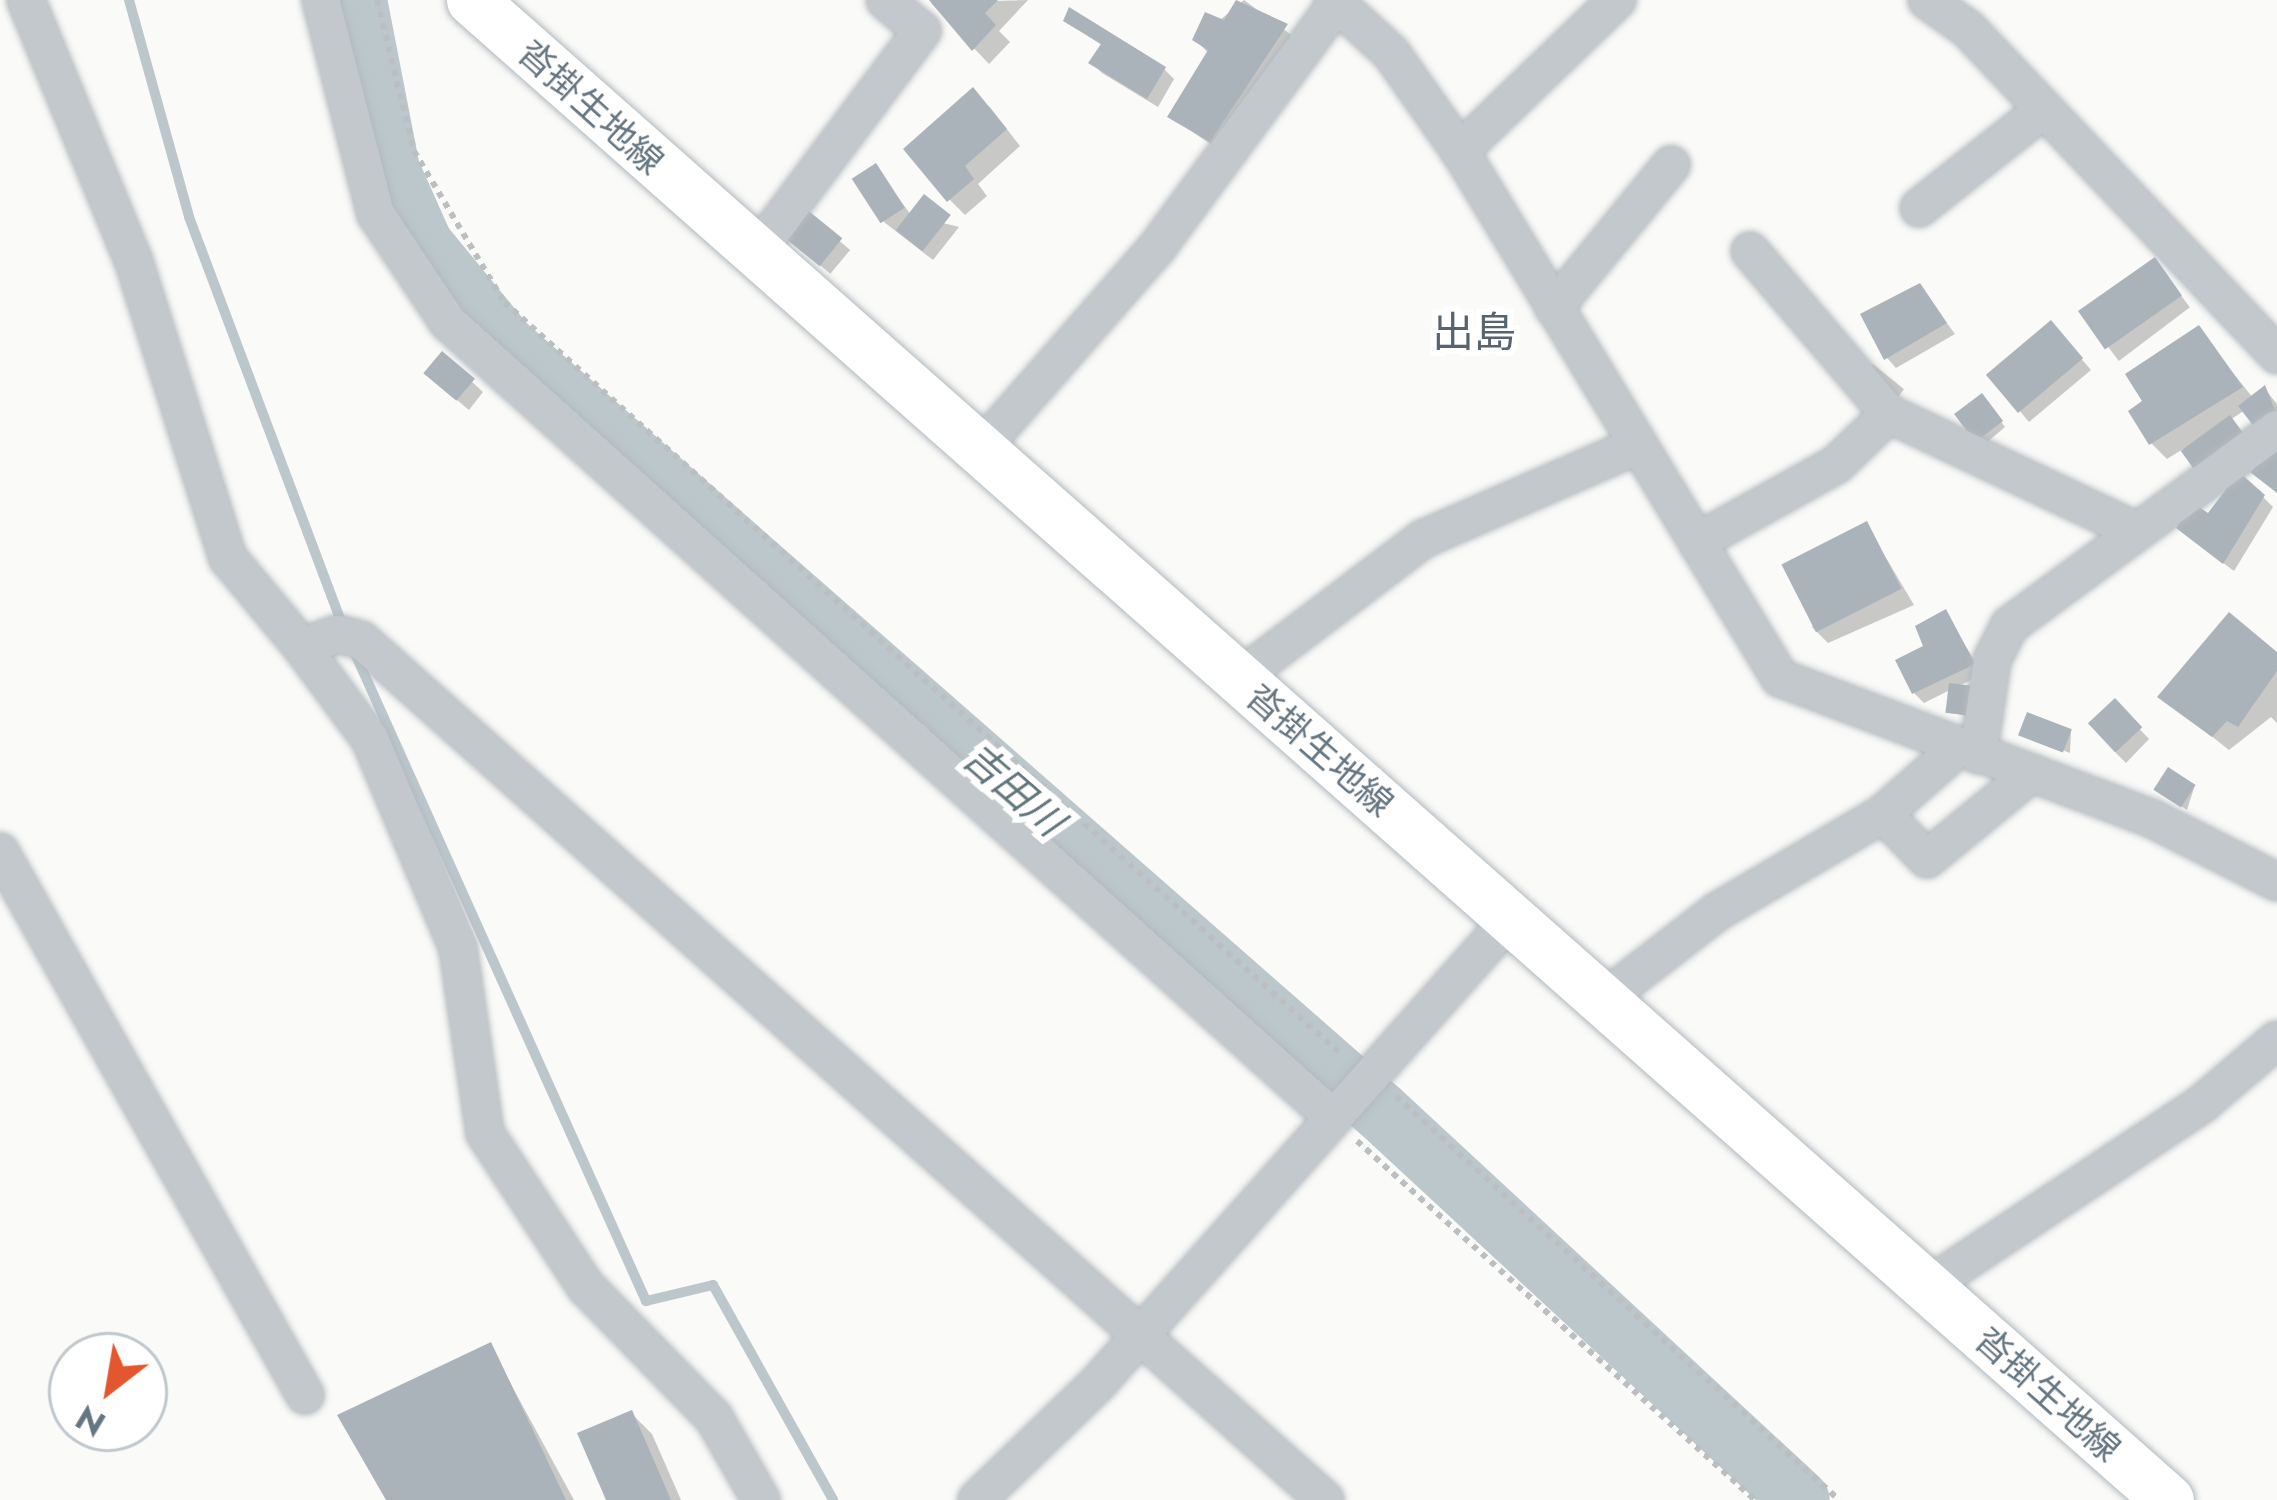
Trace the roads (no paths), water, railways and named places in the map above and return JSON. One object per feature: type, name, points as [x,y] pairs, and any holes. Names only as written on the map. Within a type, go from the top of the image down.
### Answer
[{"type":"main road","name":"沓掛生地線","points":[[472,0],[977,453],[1513,916],[2168,1500]]},
{"type":"street","points":[[26,0],[134,262],[229,558],[370,739],[458,948],[484,1133],[586,1288],[714,1418],[761,1500]]},
{"type":"street","points":[[321,0],[376,214],[448,322],[1330,1115]]},
{"type":"street","points":[[755,254],[922,32],[885,0]]},
{"type":"street","points":[[1460,151],[1617,0]]},
{"type":"street","points":[[1927,0],[2042,111],[2277,355]]},
{"type":"street","points":[[977,453],[1158,246],[1335,2],[1391,53],[1460,151],[1780,678],[2032,773],[2277,882]]},
{"type":"street","points":[[1919,208],[2042,111]]},
{"type":"street","points":[[1554,308],[1671,165]]},
{"type":"street","points":[[1750,251],[1889,414],[2134,530]]},
{"type":"street","points":[[1697,542],[1837,464],[1889,414]]},
{"type":"street","points":[[1604,999],[1718,911],[1883,814],[1968,752],[1992,660],[2009,625],[2277,429]]},
{"type":"street","points":[[1238,679],[1423,539],[1638,445]]},
{"type":"street","points":[[302,646],[338,634],[361,640],[1325,1500]]},
{"type":"street","points":[[1883,814],[1927,860],[2032,773]]},
{"type":"street","points":[[0,852],[305,1395]]},
{"type":"street","points":[[977,1500],[1138,1336],[1330,1115],[1513,916]]},
{"type":"street","points":[[1928,1286],[2204,1103],[2277,1040]]},
{"type":"waterway","points":[[129,0],[189,217],[343,626]]},
{"type":"waterway","name":"吉田川","points":[[357,0],[390,170],[423,244],[505,344],[1380,1111],[1800,1500]]},
{"type":"waterway","points":[[353,649],[646,1301],[713,1285],[833,1500]]},
{"type":"district","name":"出島","points":[[1474,333]]}]
